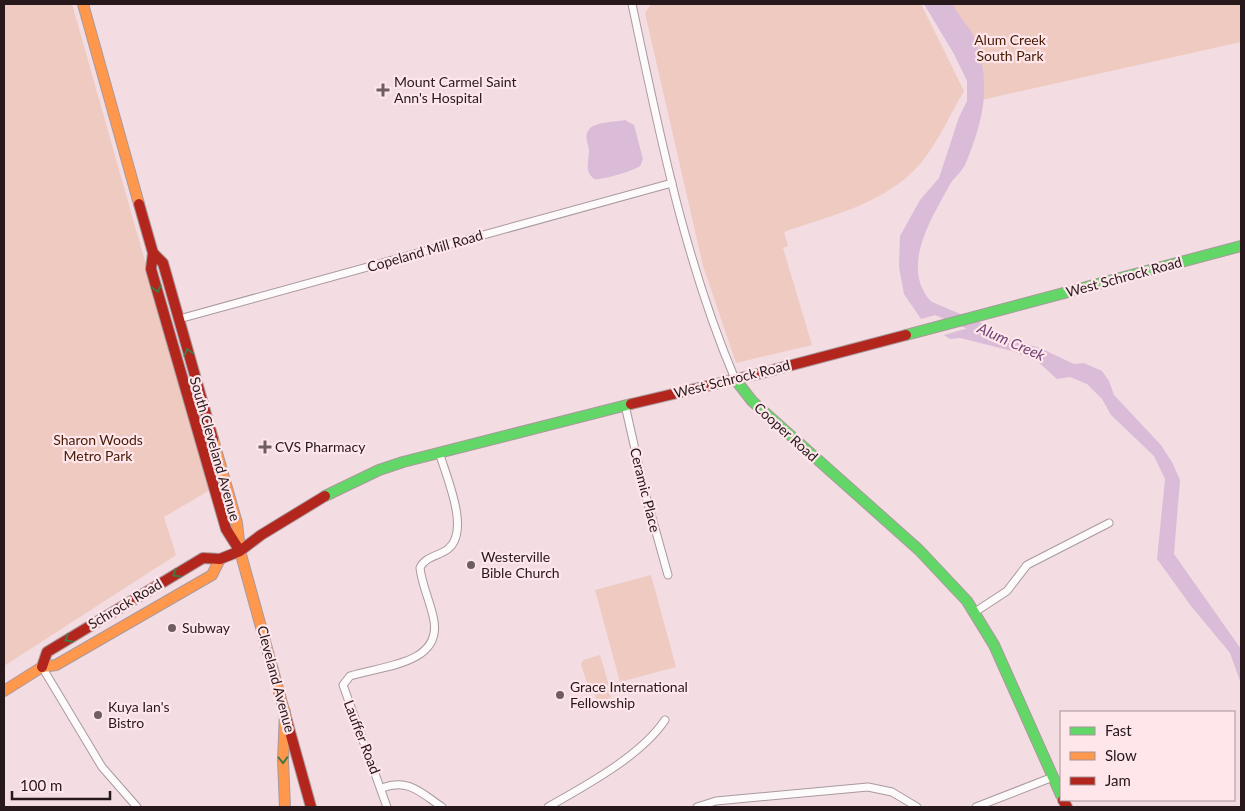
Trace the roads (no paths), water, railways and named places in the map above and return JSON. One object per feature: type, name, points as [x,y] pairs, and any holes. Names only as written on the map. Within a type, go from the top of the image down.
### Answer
[{"type":"main road","name":"South Cleveland Avenue","points":[[83,4],[153,253],[152,269],[209,474],[226,529],[240,551]]},
{"type":"main road","name":"West Schrock Road","points":[[240,551],[261,535],[330,493],[379,470],[439,452],[734,379],[1241,246]]},
{"type":"main road","name":"South Cleveland Avenue","points":[[153,253],[163,263],[237,523],[240,551]]},
{"type":"main road","name":"Cooper Road","points":[[734,379],[752,401],[933,564],[957,588],[975,612],[994,645],[1060,793]]},
{"type":"main road","name":"Schrock Road","points":[[42,667],[47,652],[203,558],[220,559],[240,551]]},
{"type":"main road","name":"Cleveland Avenue","points":[[240,551],[311,807]]},
{"type":"main road","name":"Schrock Road","points":[[4,691],[42,667],[56,666],[212,575],[220,559]]},
{"type":"main road","points":[[285,712],[283,760],[285,807]]},
{"type":"street","name":"Cooper Road","points":[[632,4],[672,182],[699,286],[734,379]]},
{"type":"street","name":"Copeland Mill Road","points":[[179,319],[672,182]]},
{"type":"street","name":"Ceramic Place","points":[[624,405],[644,489],[668,575]]},
{"type":"street","name":"Lauffer Road","points":[[387,807],[382,788],[343,685],[350,676],[420,656],[430,646],[435,633],[434,620],[420,568],[426,559],[440,555],[452,546],[458,532],[458,517],[439,452]]},
{"type":"street","points":[[975,612],[1007,591],[1027,565],[1109,523]]},
{"type":"street","points":[[42,667],[102,767],[137,807]]},
{"type":"street","points":[[548,807],[599,778],[656,733],[665,720]]},
{"type":"street","points":[[976,807],[1053,777]]},
{"type":"street","points":[[382,788],[394,783],[403,783],[442,807]]},
{"type":"street","points":[[698,807],[716,801],[868,786],[892,792],[917,807]]},
{"type":"water","points":[[924,4],[953,4],[973,34],[979,52],[984,88],[980,121],[975,139],[963,168],[951,183],[935,212],[922,241],[919,256],[918,271],[921,285],[928,298],[947,312],[921,319],[904,294],[899,267],[900,236],[920,200],[939,178],[959,117],[967,101],[967,81],[954,54]]},
{"type":"water","points":[[625,120],[634,125],[643,159],[640,165],[618,175],[594,179],[588,169],[589,150],[586,136],[588,131],[597,124]]},
{"type":"water","points":[[979,325],[1010,339],[1040,348],[1074,364],[1084,363],[1102,371],[1109,381],[1114,395],[1161,445],[1180,480],[1174,554],[1241,649],[1241,684],[1230,653],[1191,606],[1157,559],[1165,479],[1154,456],[1111,415],[1102,399],[1087,384],[1070,377],[1057,379],[1037,361],[1012,351],[960,338],[950,339],[944,335]]},
{"type":"waterway","name":"Alum Creek","points":[[930,307],[986,331]]},
{"type":"place","name":"Mount Carmel Saint Ann's Hospital","points":[[383,90]]},
{"type":"place","name":"CVS Pharmacy","points":[[265,447]]},
{"type":"place","name":"Westerville Bible Church","points":[[471,565]]},
{"type":"place","name":"Subway","points":[[172,628]]},
{"type":"place","name":"Grace International Fellowship","points":[[560,695]]},
{"type":"place","name":"Kuya Ian's Bistro","points":[[98,715]]},
{"type":"park label","name":"Alum Creek South Park","points":[[1010,48]]},
{"type":"park label","name":"Sharon Woods Metro Park","points":[[98,448]]}]
